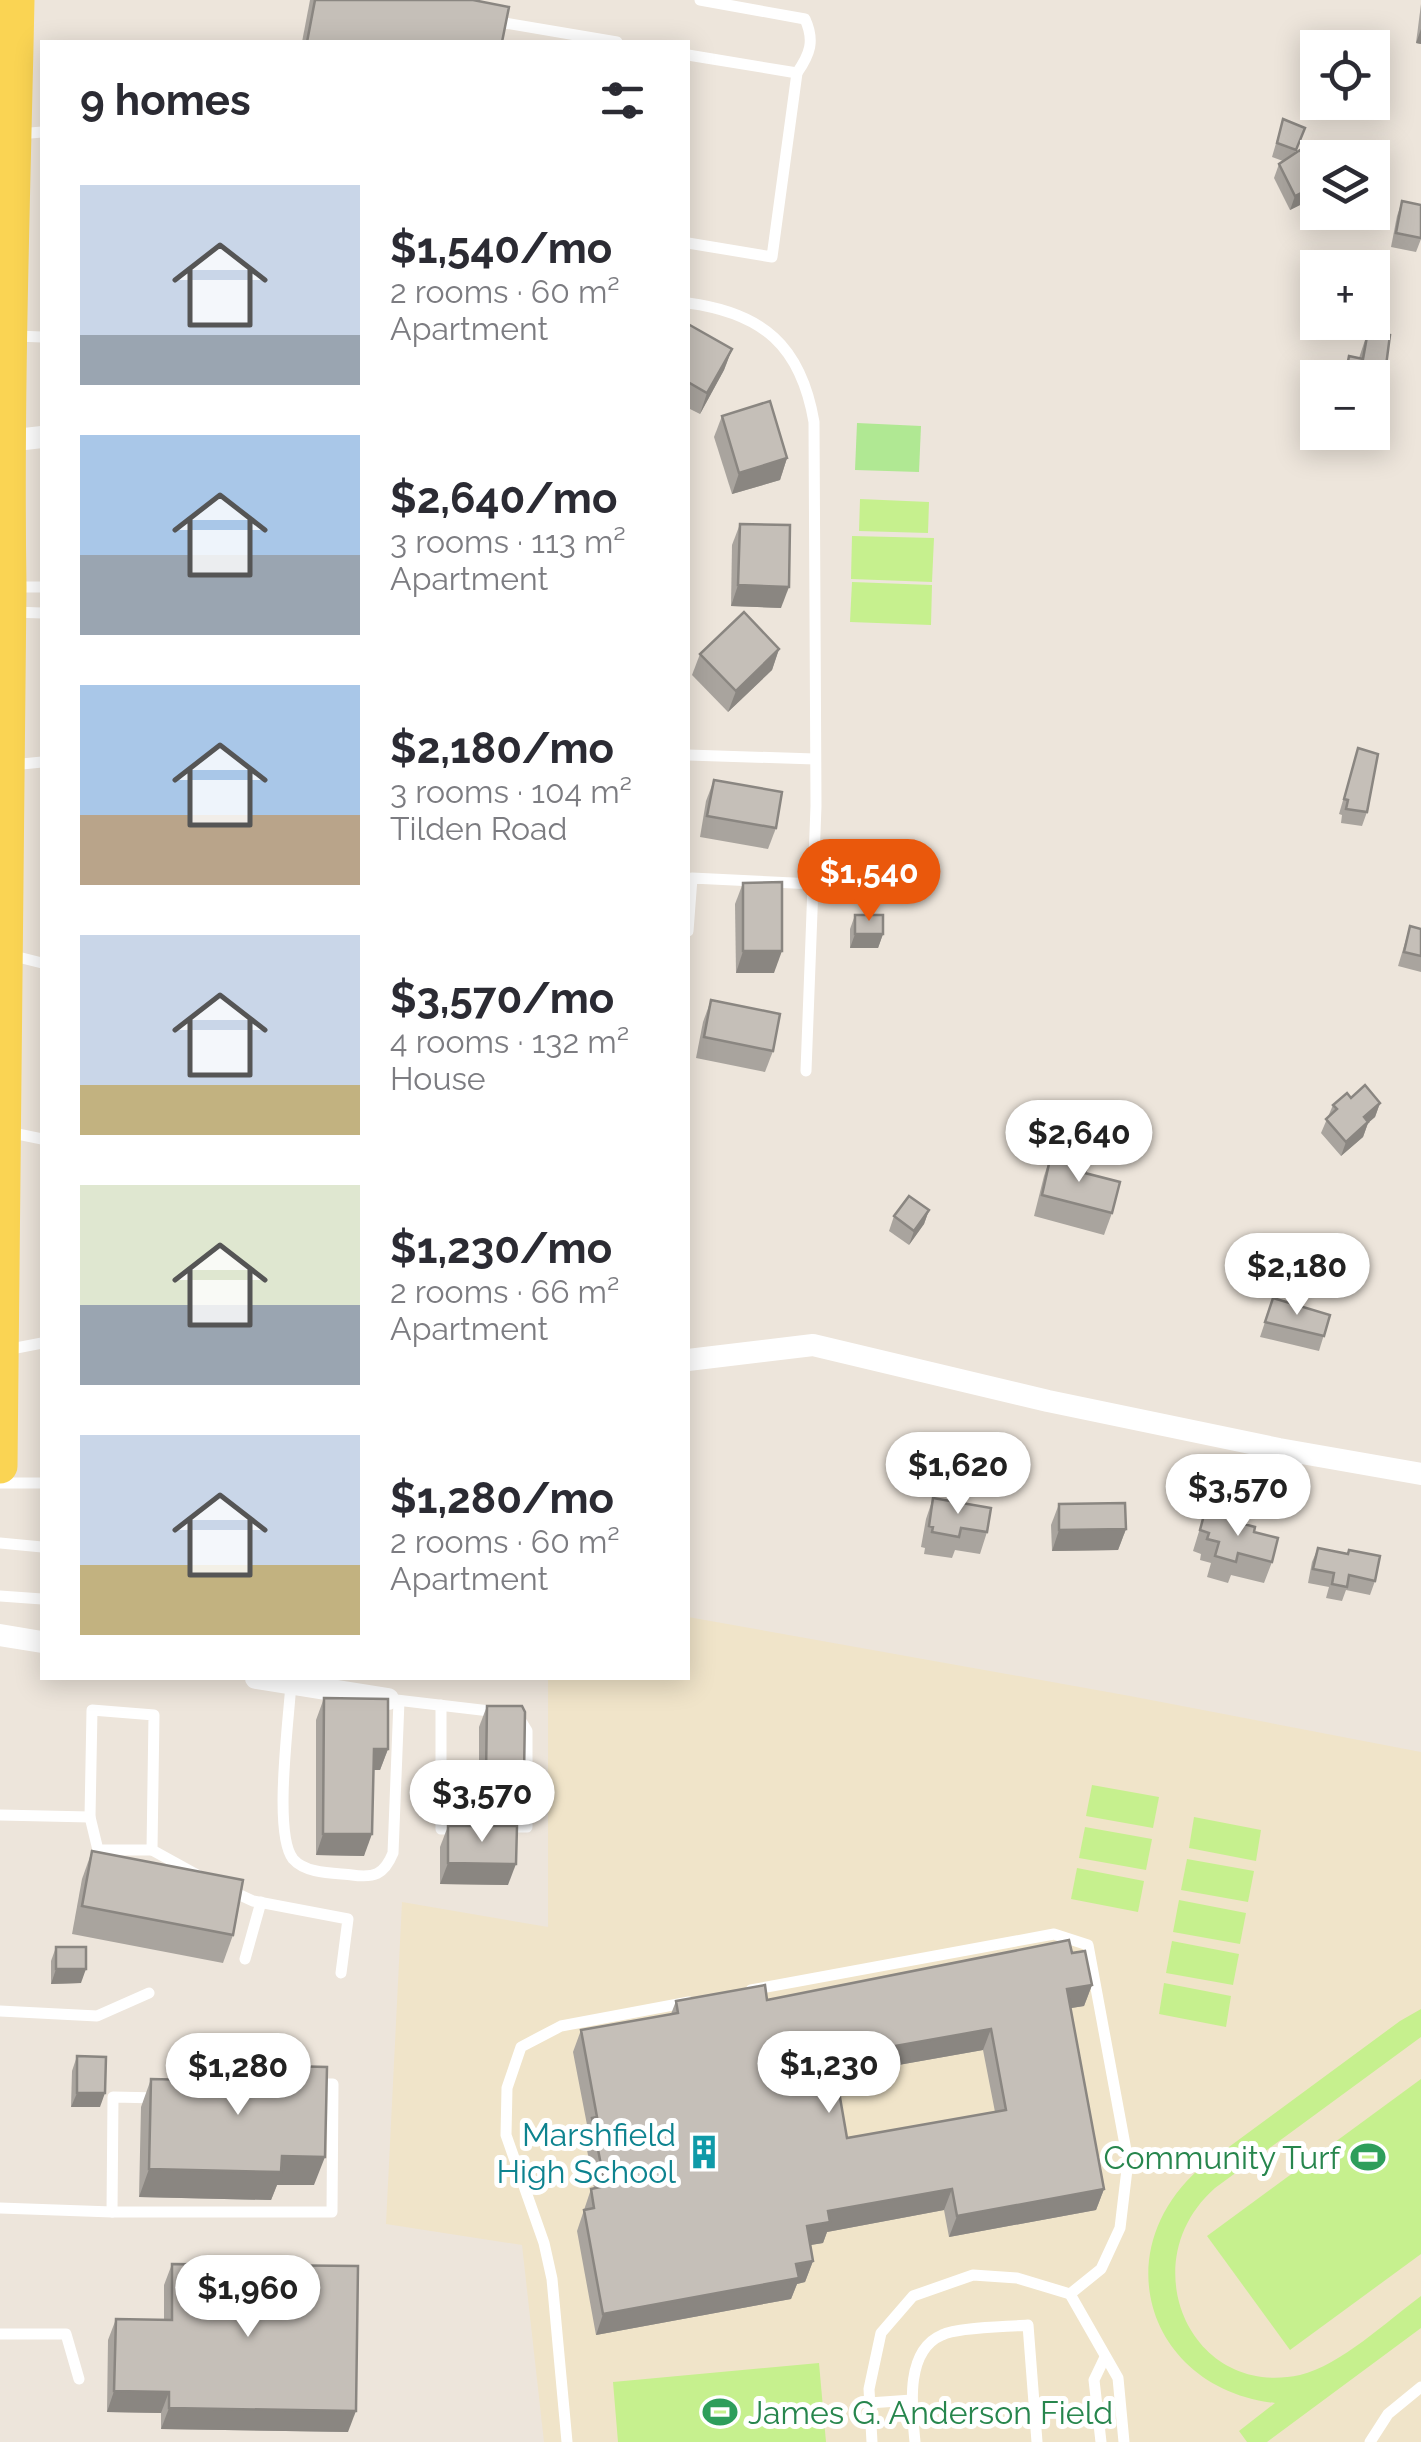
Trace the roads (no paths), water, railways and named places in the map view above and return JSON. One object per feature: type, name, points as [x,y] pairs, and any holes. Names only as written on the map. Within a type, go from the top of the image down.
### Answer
[{"type":"main road","points":[[0,1466],[7,766],[26,600],[6,441],[27,337],[28,133],[17,0]]},
{"type":"street","points":[[6,441],[40,437]]},
{"type":"street","points":[[690,1360],[813,1344],[1032,1397],[1279,1449],[1421,1474]]},
{"type":"street","points":[[0,1636],[40,1642]]},
{"type":"street","points":[[270,1680],[394,1700]]},
{"type":"lane","points":[[690,243],[772,257],[798,74],[810,53],[811,31],[804,19],[700,0]]},
{"type":"lane","points":[[487,20],[605,40]]},
{"type":"lane","points":[[690,54],[798,74]]},
{"type":"lane","points":[[690,302],[743,316],[773,335],[795,362],[810,399],[814,422],[814,884],[806,1071]]},
{"type":"lane","points":[[690,755],[815,759]]},
{"type":"lane","points":[[7,766],[40,762]]},
{"type":"lane","points":[[690,880],[814,884]]},
{"type":"lane","points":[[6,954],[40,962]]},
{"type":"lane","points":[[4,1131],[40,1139]]},
{"type":"lane","points":[[2,1351],[40,1343]]},
{"type":"lane","points":[[0,1484],[40,1483]]},
{"type":"lane","points":[[0,1543],[40,1547]]},
{"type":"lane","points":[[0,1596],[40,1599]]},
{"type":"lane","points":[[291,1683],[283,1809],[285,1842],[294,1860],[309,1870],[369,1878],[387,1868],[393,1853],[394,1700],[517,1714],[527,1732],[528,1827],[493,1828]]},
{"type":"lane","points":[[441,1705],[442,1829],[476,1828]]},
{"type":"lane","points":[[152,1850],[154,1715],[92,1710],[90,1817],[98,1850],[152,1850],[212,1882],[261,1902],[348,1920],[341,1973]]},
{"type":"lane","points":[[0,1815],[90,1817]]},
{"type":"lane","points":[[246,1959],[261,1902]]},
{"type":"lane","points":[[732,1994],[1054,1934],[1088,1945],[1128,2161],[1120,2228],[1101,2269],[1070,2294]]},
{"type":"lane","points":[[0,2011],[97,2016],[149,1993]]},
{"type":"lane","points":[[568,2442],[552,2279],[544,2242],[506,2136],[506,2088],[521,2047],[561,2026],[694,2001]]},
{"type":"lane","points":[[0,2208],[332,2212],[333,2084],[293,2084]]},
{"type":"lane","points":[[112,2212],[113,2097],[174,2098]]},
{"type":"lane","points":[[872,2442],[868,2389],[881,2333],[913,2296],[973,2275],[1017,2278],[1070,2294],[1118,2378],[1124,2442]]},
{"type":"lane","points":[[915,2442],[915,2372],[926,2346],[943,2334],[1028,2325],[1036,2442]]},
{"type":"lane","points":[[0,2334],[66,2334],[79,2379]]},
{"type":"lane","points":[[1101,2442],[1094,2380],[1106,2356]]},
{"type":"lane","points":[[1370,2442],[1388,2414],[1421,2387]]},
{"type":"lane","points":[[870,2403],[912,2400]]},
{"type":"place","name":"Marshfield High School","points":[[704,2152]]},
{"type":"place","name":"Community Turf","points":[[1368,2157]]},
{"type":"place","name":"James G. Anderson Field","points":[[720,2412]]}]
